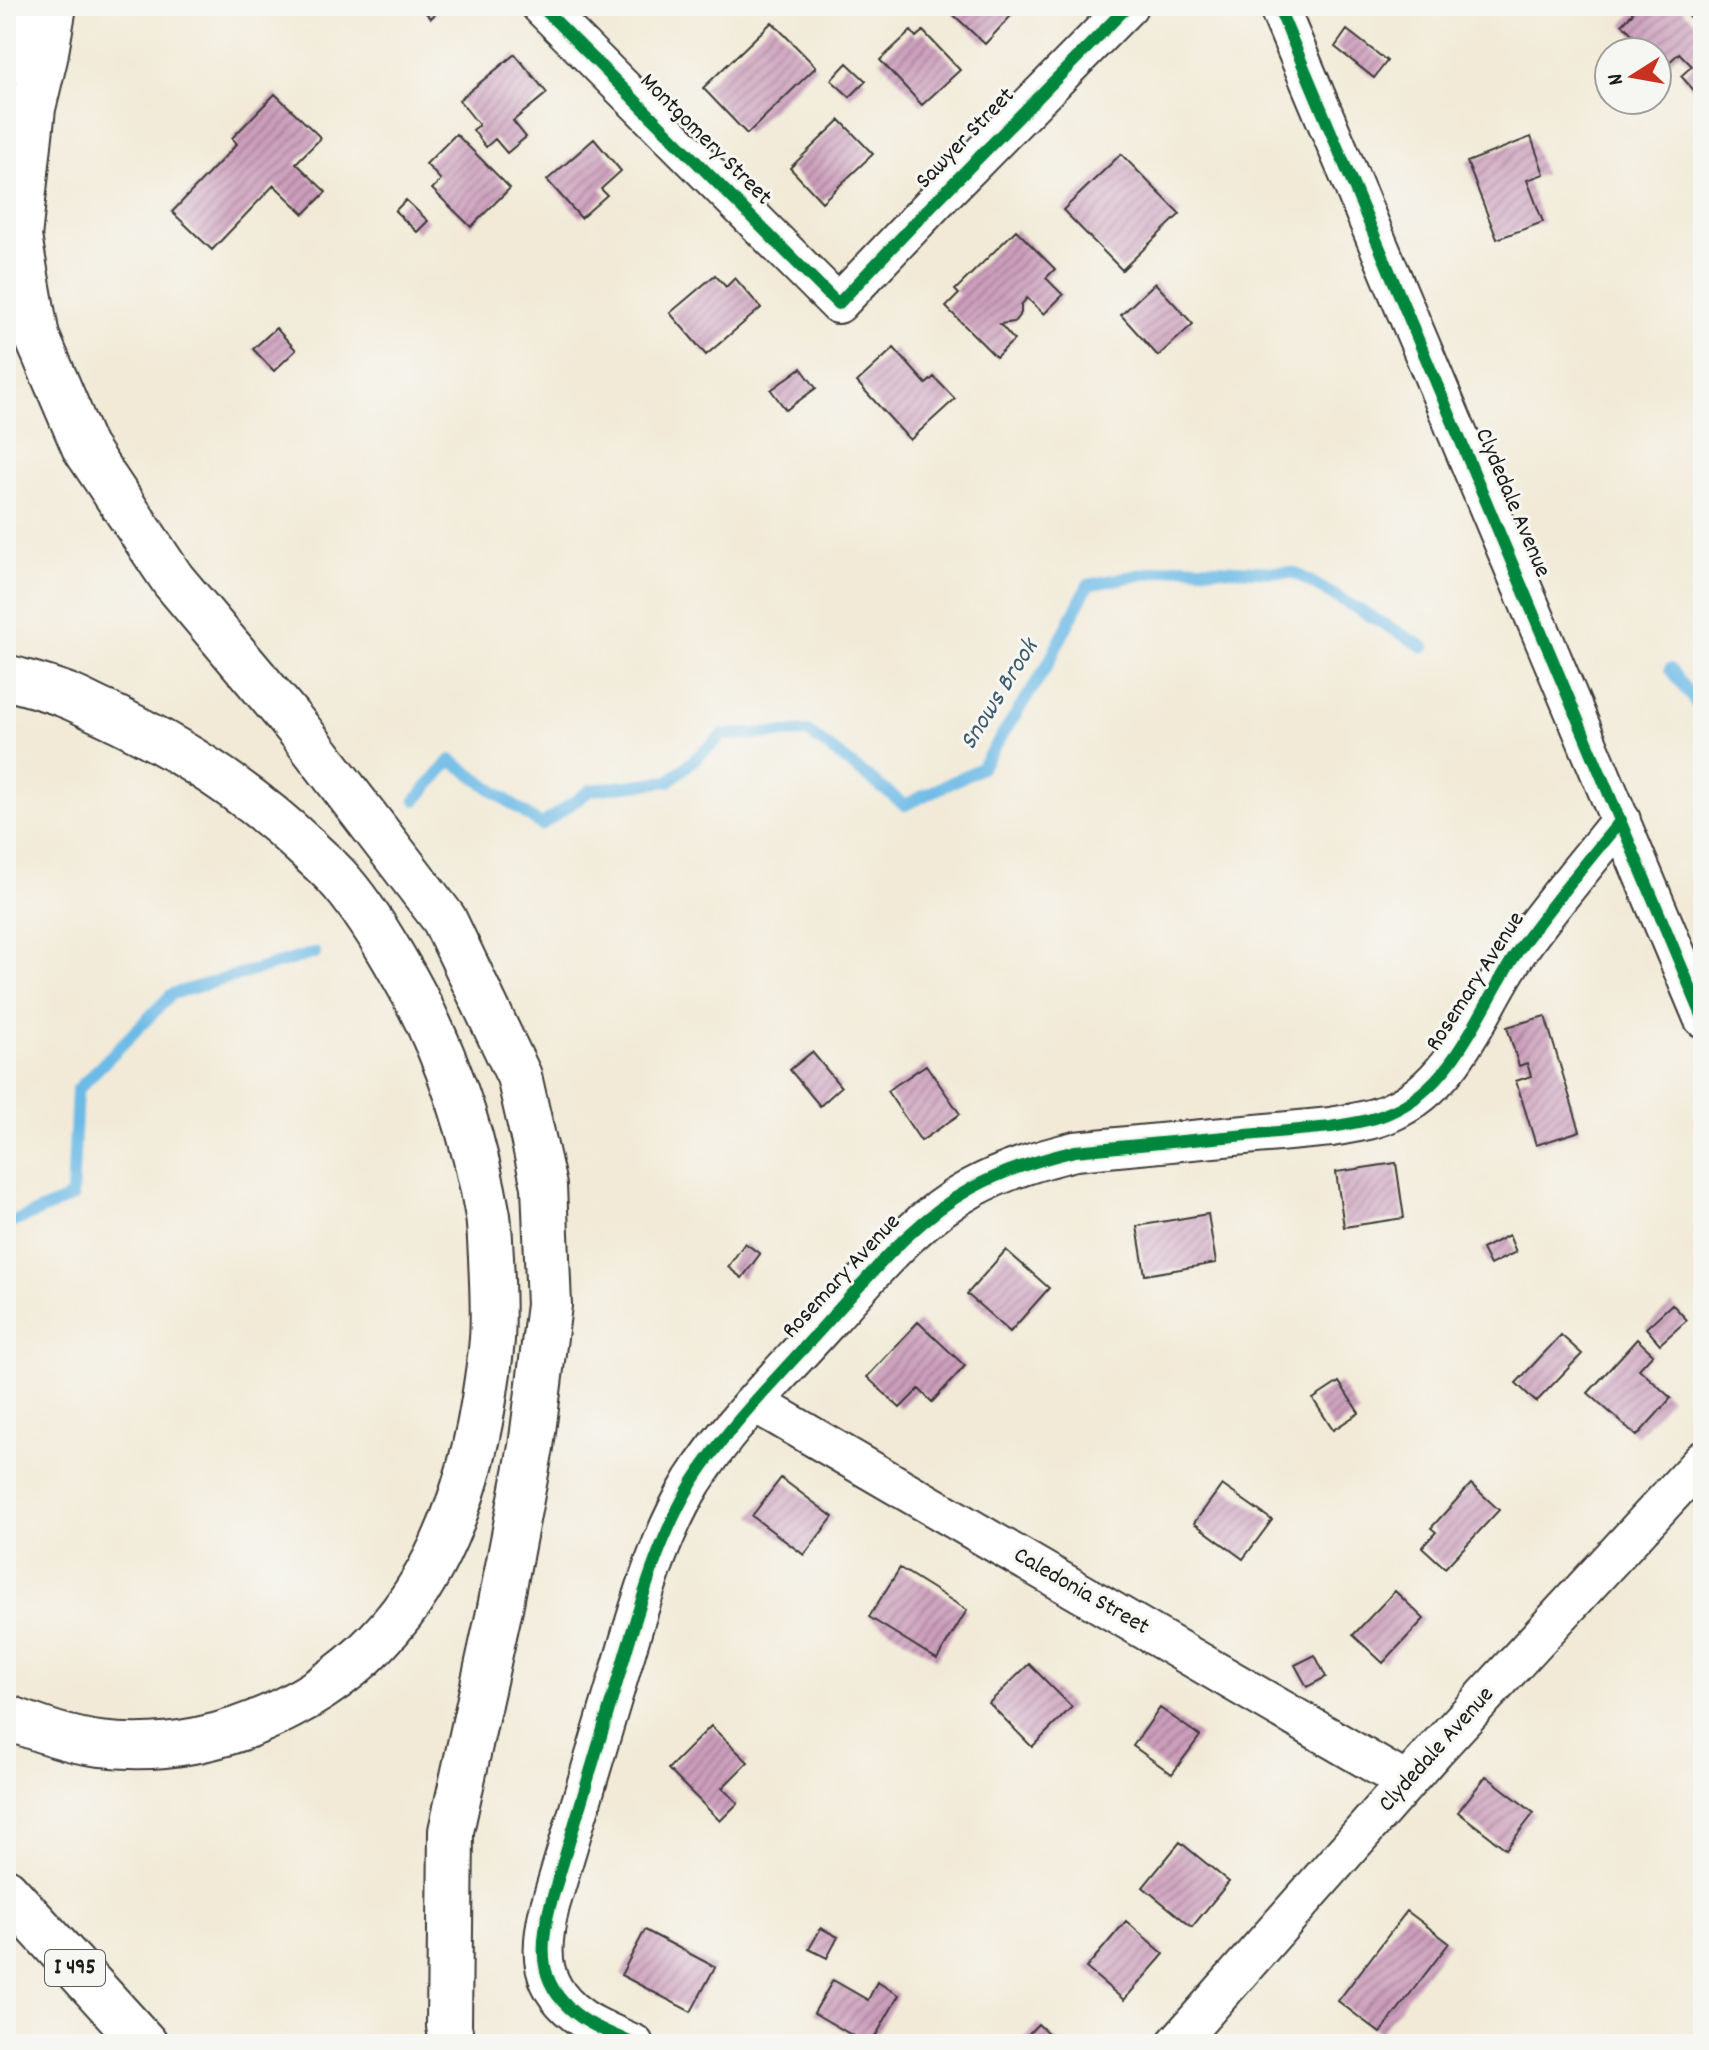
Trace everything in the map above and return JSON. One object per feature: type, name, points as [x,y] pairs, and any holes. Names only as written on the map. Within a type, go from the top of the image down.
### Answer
[{"type":"main road","points":[[6,63],[44,6]]},
{"type":"main road","points":[[54,6],[33,108],[19,237],[37,337],[84,447],[173,580],[300,731],[444,919],[519,1076],[544,1186],[549,1305],[531,1447],[500,1608],[451,1831],[449,2026],[452,2044]]},
{"type":"main road","points":[[6,677],[69,696],[185,755],[262,808],[337,877],[376,929],[410,985],[438,1042],[475,1157],[488,1220],[492,1279],[492,1340],[484,1398],[474,1450],[460,1497],[427,1575],[401,1614],[371,1648],[344,1672],[266,1720],[189,1742],[141,1747],[96,1743],[47,1732],[6,1717]]},
{"type":"main road","name":"I 495","points":[[6,1891],[145,2044]]},
{"type":"street","name":"Montgomery Street","points":[[541,6],[838,304]]},
{"type":"street","name":"Sawyer Street","points":[[838,304],[1128,6]]},
{"type":"street","name":"Clydedale Avenue","points":[[1278,6],[1703,1018]]},
{"type":"street","name":"Rosemary Avenue","points":[[634,2044],[582,2019],[565,2003],[545,1972],[543,1940],[550,1906],[651,1570],[692,1484],[730,1430],[885,1258],[913,1231],[970,1189],[1034,1162],[1075,1151],[1331,1127],[1371,1120],[1394,1111],[1416,1097],[1437,1079],[1454,1058],[1521,947],[1621,820]]},
{"type":"street","name":"Caledonia Street","points":[[755,1403],[1406,1782]]},
{"type":"street","name":"Clydedale Avenue","points":[[1176,2044],[1406,1782],[1703,1460]]},
{"type":"building","points":[[419,6],[444,6],[431,18]]},
{"type":"building","points":[[944,6],[1020,6],[985,44]]},
{"type":"building","points":[[1626,6],[1679,6],[1703,31],[1703,92],[1699,96],[1681,76],[1692,66],[1679,53],[1673,59],[1673,36],[1634,36],[1622,24],[1633,13]]},
{"type":"building","points":[[772,22],[816,67],[747,134],[703,88]]},
{"type":"building","points":[[1347,30],[1387,61],[1374,78],[1335,47]]},
{"type":"building","points":[[911,31],[916,37],[923,31],[960,70],[922,105],[880,60]]},
{"type":"building","points":[[515,54],[547,93],[513,121],[526,137],[507,153],[495,139],[486,147],[473,130],[479,125],[459,100]]},
{"type":"building","points":[[847,63],[866,81],[850,97],[831,80]]},
{"type":"building","points":[[275,94],[321,138],[296,163],[326,192],[304,214],[274,185],[212,250],[172,212],[237,144],[232,138]]},
{"type":"building","points":[[840,120],[873,154],[822,202],[790,168]]},
{"type":"building","points":[[456,134],[510,188],[471,227],[432,189],[441,180],[426,164]]},
{"type":"building","points":[[1531,137],[1544,174],[1527,180],[1543,222],[1497,239],[1467,162]]},
{"type":"building","points":[[594,139],[621,171],[601,189],[607,195],[581,218],[547,180]]},
{"type":"building","points":[[1121,154],[1180,214],[1122,270],[1063,210]]},
{"type":"building","points":[[406,200],[428,221],[417,232],[395,211]]},
{"type":"building","points":[[1016,230],[1055,269],[1046,278],[1063,295],[1044,314],[1027,298],[1014,322],[1000,324],[1014,340],[996,357],[946,307],[959,294],[955,290]]},
{"type":"building","points":[[715,275],[726,287],[735,278],[761,308],[706,355],[670,313]]},
{"type":"building","points":[[1155,283],[1193,324],[1158,356],[1121,315]]},
{"type":"building","points":[[276,328],[296,350],[274,371],[253,349]]},
{"type":"building","points":[[894,348],[926,384],[934,377],[955,399],[910,440],[857,382]]},
{"type":"building","points":[[801,368],[816,388],[786,410],[771,390]]},
{"type":"building","points":[[1545,1016],[1580,1131],[1536,1145],[1516,1081],[1531,1076],[1527,1063],[1519,1066],[1507,1027]]},
{"type":"building","points":[[812,1052],[841,1087],[820,1106],[790,1070]]},
{"type":"building","points":[[926,1065],[960,1114],[921,1141],[887,1091]]},
{"type":"building","points":[[1396,1163],[1404,1218],[1344,1227],[1336,1172]]},
{"type":"building","points":[[1208,1214],[1216,1263],[1145,1275],[1137,1226]]},
{"type":"building","points":[[1509,1235],[1516,1252],[1490,1265],[1482,1249]]},
{"type":"building","points":[[745,1243],[760,1254],[742,1278],[728,1267]]},
{"type":"building","points":[[1006,1250],[1049,1288],[1010,1332],[967,1294]]},
{"type":"building","points":[[1672,1304],[1687,1320],[1660,1344],[1646,1328]]},
{"type":"building","points":[[918,1322],[965,1366],[932,1402],[919,1389],[900,1408],[867,1377]]},
{"type":"building","points":[[1561,1335],[1582,1354],[1536,1402],[1516,1383]]},
{"type":"building","points":[[1637,1339],[1653,1354],[1639,1369],[1671,1398],[1637,1436],[1588,1393]]},
{"type":"building","points":[[1339,1382],[1359,1413],[1333,1430],[1313,1399]]},
{"type":"building","points":[[781,1478],[833,1517],[804,1555],[752,1516]]},
{"type":"building","points":[[1471,1484],[1499,1510],[1445,1568],[1422,1547],[1436,1532],[1431,1528]]},
{"type":"building","points":[[1222,1485],[1272,1520],[1243,1559],[1194,1523]]},
{"type":"building","points":[[900,1568],[967,1610],[937,1659],[869,1617]]},
{"type":"building","points":[[1395,1591],[1424,1619],[1383,1663],[1353,1635]]},
{"type":"building","points":[[1315,1655],[1326,1677],[1307,1687],[1295,1665]]},
{"type":"building","points":[[1029,1664],[1072,1707],[1032,1747],[989,1703]]},
{"type":"building","points":[[1160,1708],[1200,1736],[1172,1774],[1133,1746]]},
{"type":"building","points":[[711,1726],[748,1762],[722,1788],[738,1803],[720,1821],[668,1769]]},
{"type":"building","points":[[1486,1776],[1534,1813],[1506,1849],[1458,1812]]},
{"type":"building","points":[[1180,1842],[1229,1882],[1192,1927],[1143,1887]]},
{"type":"building","points":[[1407,1911],[1449,1943],[1380,2033],[1338,2001]]},
{"type":"building","points":[[1126,1921],[1164,1954],[1124,2000],[1086,1968]]},
{"type":"building","points":[[821,1928],[838,1937],[827,1958],[809,1949]]},
{"type":"building","points":[[645,1930],[715,1967],[691,2012],[621,1975]]},
{"type":"building","points":[[833,1980],[868,2000],[877,1982],[899,1995],[871,2044],[814,2013]]},
{"type":"building","points":[[1038,2024],[1060,2044],[1019,2044]]},
{"type":"waterway","name":"Snows Brook","points":[[416,800],[451,760],[541,825],[591,790],[669,781],[723,735],[808,732],[905,805],[981,768],[1047,666],[1088,585],[1180,567],[1295,573],[1424,647]]},
{"type":"waterway","name":"Snows Brook","points":[[1670,669],[1703,712]]},
{"type":"waterway","name":"Snows Brook","points":[[6,1225],[72,1197],[77,1090],[172,994],[315,953]]},
{"type":"cycle path","points":[[541,6],[838,304],[1128,6]]},
{"type":"cycle path","points":[[1278,6],[1703,1018]]},
{"type":"cycle path","points":[[634,2044],[583,2019],[558,1995],[546,1969],[546,1923],[649,1578],[680,1504],[724,1439],[862,1283],[913,1231],[951,1201],[984,1182],[1022,1166],[1075,1151],[1331,1127],[1377,1118],[1414,1099],[1452,1061],[1522,945],[1621,820]]}]
